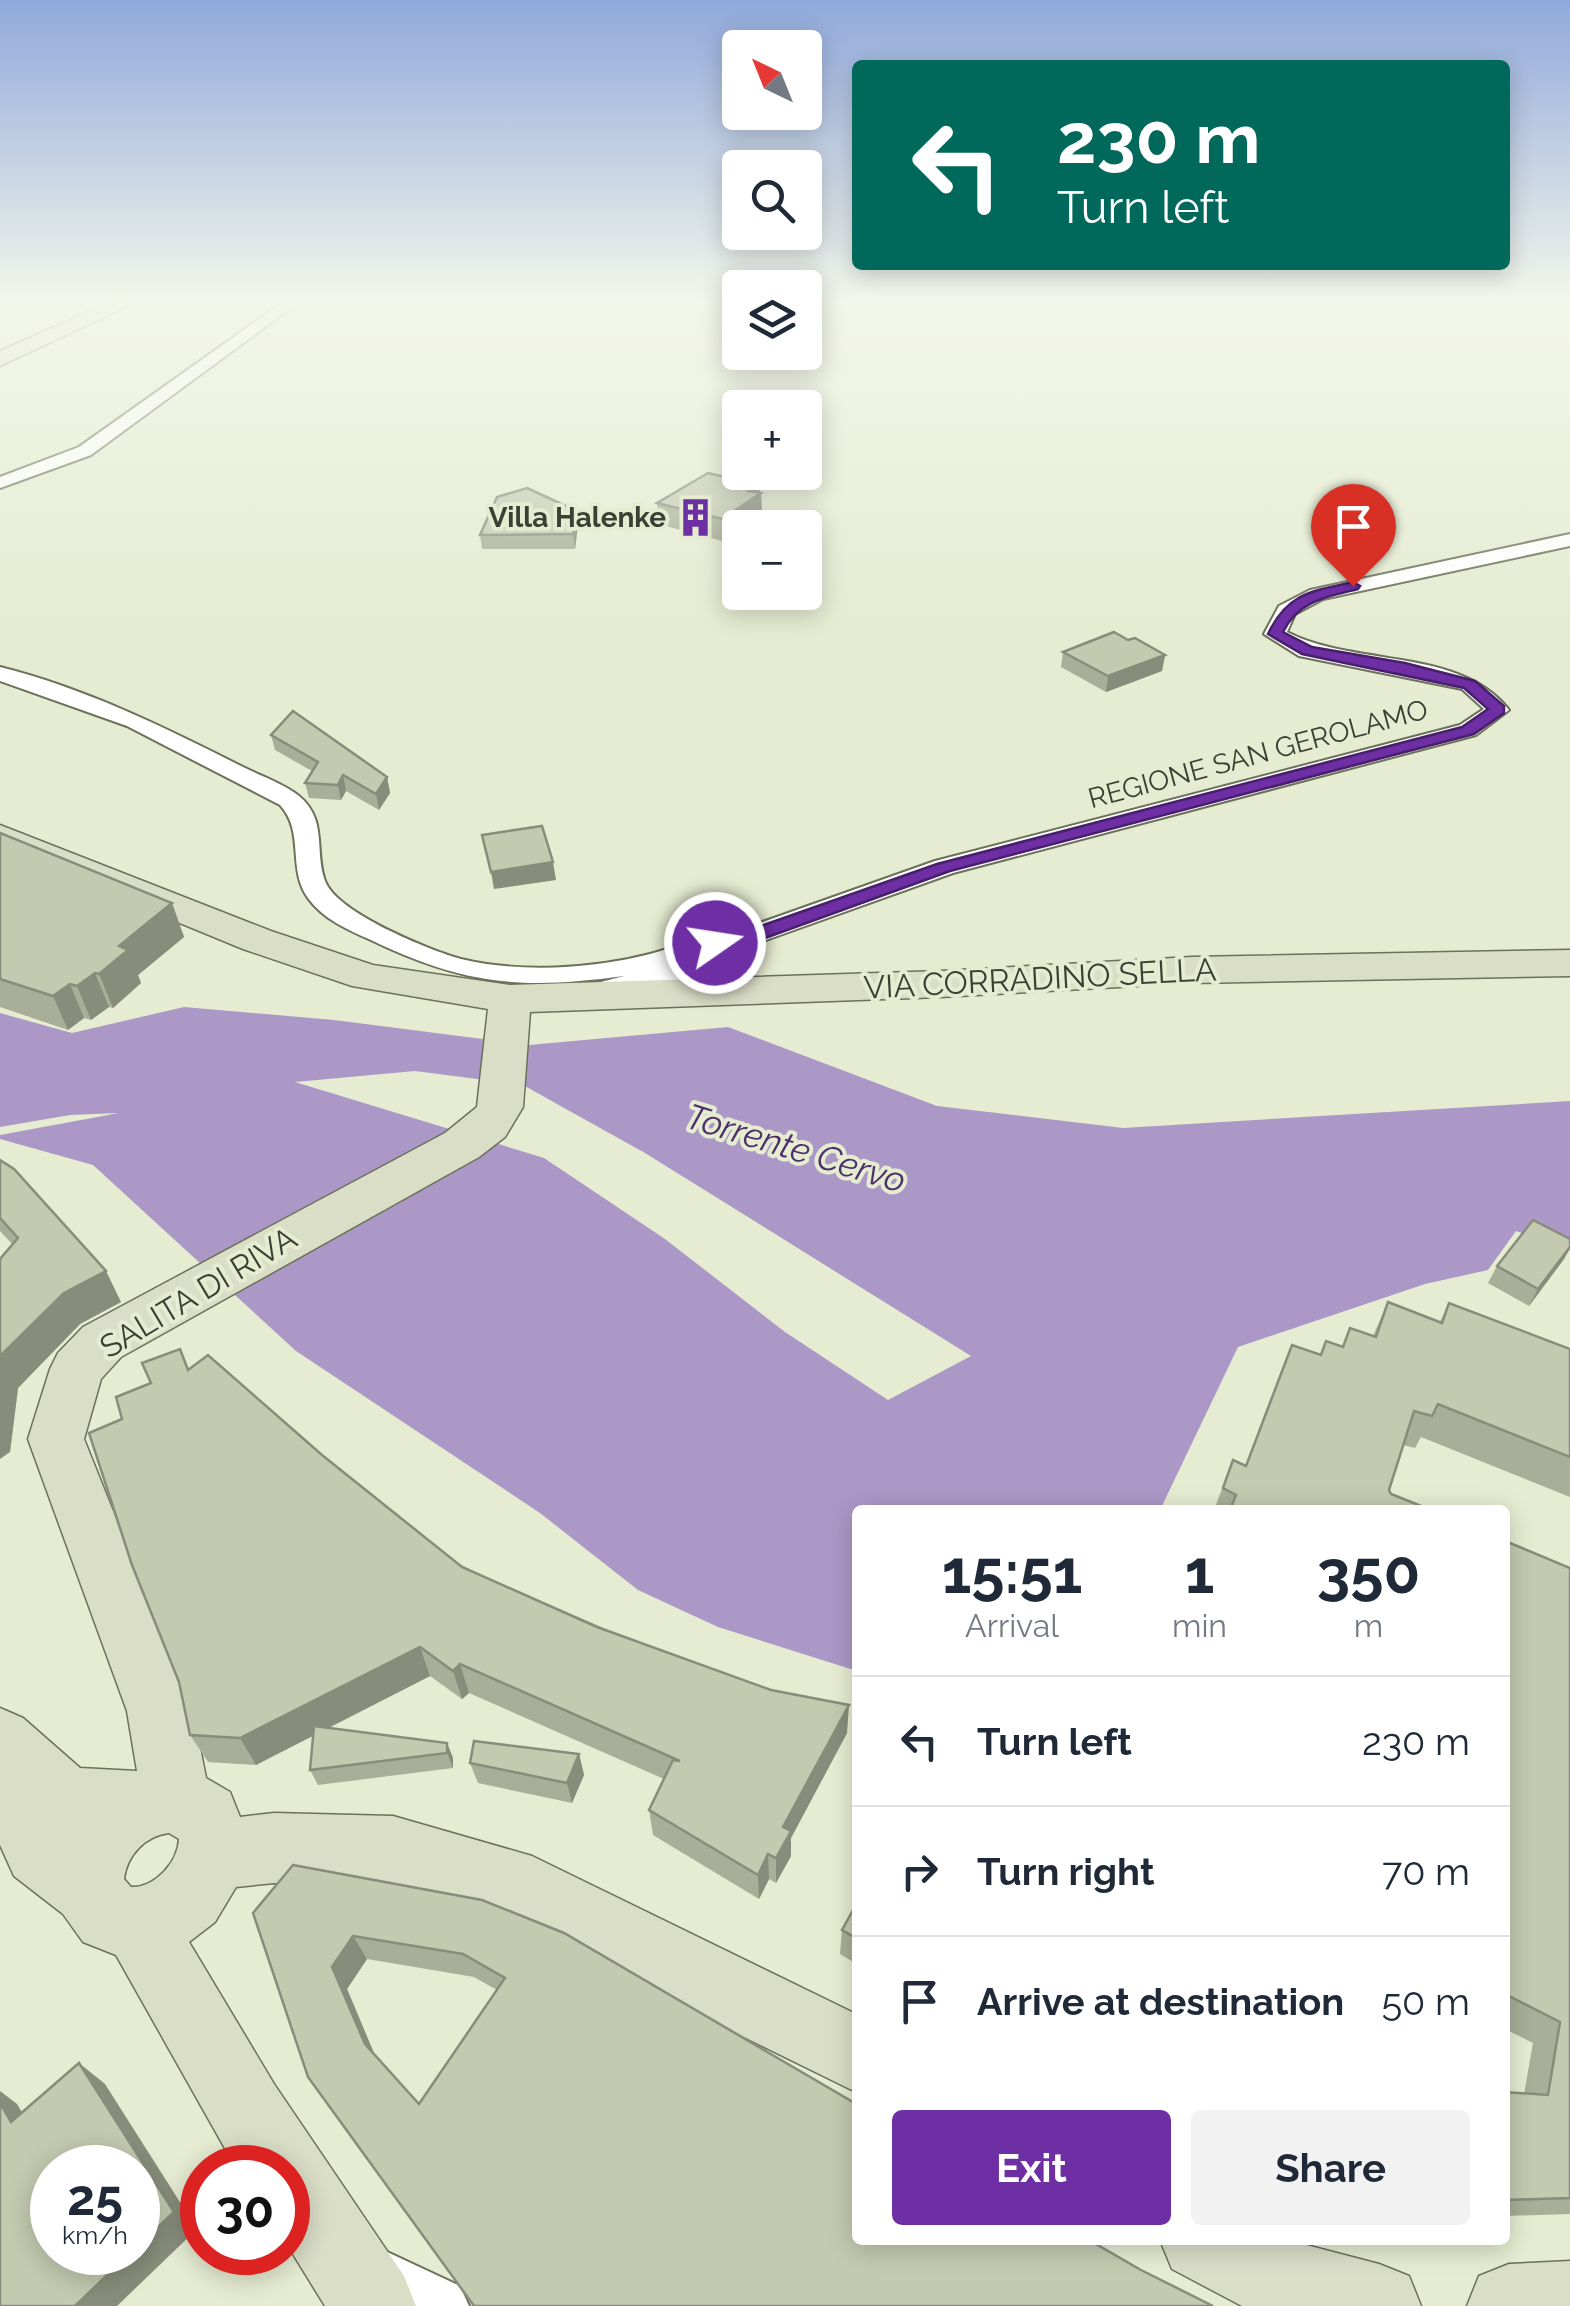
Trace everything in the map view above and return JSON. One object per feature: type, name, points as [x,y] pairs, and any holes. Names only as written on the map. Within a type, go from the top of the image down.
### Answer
[{"type":"main road","name":"VIA CORRADINO SELLA","points":[[0,836],[257,940],[367,977],[510,1010],[562,998],[1192,970],[1570,963]]},
{"type":"main road","name":"SALITA DI RIVA","points":[[177,1819],[160,1711],[56,1440],[77,1369],[102,1342],[133,1323],[462,1145],[489,1126],[500,1107],[510,1010]]},
{"type":"main road","points":[[0,1740],[68,1801],[312,1848],[393,1851],[532,1891],[592,1925],[852,2052]]},
{"type":"main road","points":[[0,1772],[39,1851],[113,1906],[158,1920],[195,1893],[207,1874],[177,1819]]},
{"type":"main road","points":[[177,1819],[106,1831],[88,1869],[268,2145]]},
{"type":"main road","points":[[310,2208],[360,2284]]},
{"type":"main road","points":[[1210,2245],[1284,2284],[1380,2306]]},
{"type":"main road","points":[[1509,2306],[1570,2303]]},
{"type":"street","points":[[0,483],[85,451],[142,410]]},
{"type":"street","name":"REGIONE SAN GEROLAMO","points":[[713,947],[944,868],[1468,730],[1498,710],[1470,684],[1308,650],[1275,634],[1286,610],[1317,594],[1570,540]]},
{"type":"street","points":[[0,674],[135,721],[289,800],[304,812],[312,850],[310,878],[319,895],[351,920],[435,960],[478,970],[542,973],[616,969],[713,947],[728,951],[722,958],[699,967],[562,998]]},
{"type":"street","points":[[360,2284],[440,2306]]},
{"type":"water","name":"Torrente Cervo","points":[[184,1007],[334,1020],[529,1045],[728,1027],[937,1106],[1123,1128],[1570,1101],[1570,1250],[1516,1231],[1488,1270],[1425,1284],[1238,1347],[1162,1505],[852,1505],[852,1669],[718,1627],[638,1590],[540,1513],[296,1351],[93,1165],[0,1139],[0,1135],[119,1113],[70,1115],[0,1127],[0,1013],[72,1033]],"holes":[[[415,1071],[523,1085],[645,1153],[971,1356],[888,1400],[785,1332],[665,1239],[544,1158],[295,1082]]]},
{"type":"building","points":[[708,473],[722,476],[722,490],[761,493],[736,510],[722,510],[722,519],[657,503]]},
{"type":"building","points":[[527,488],[577,511],[573,534],[480,535],[497,497]]},
{"type":"building","points":[[1114,632],[1128,640],[1135,638],[1165,655],[1108,676],[1063,652]]},
{"type":"building","points":[[293,711],[387,777],[376,794],[343,775],[338,785],[305,783],[318,762],[271,735]]},
{"type":"building","points":[[542,826],[553,862],[491,872],[482,835]]},
{"type":"building","points":[[0,833],[172,903],[119,946],[128,950],[77,986],[70,984],[53,996],[0,979]]},
{"type":"building","points":[[0,1160],[14,1169],[106,1271],[64,1293],[0,1356],[0,1259],[18,1238],[0,1218]]},
{"type":"building","points":[[1533,1220],[1570,1239],[1570,1247],[1538,1289],[1497,1266]]},
{"type":"building","points":[[1388,1302],[1442,1323],[1449,1303],[1570,1349],[1570,1457],[1438,1404],[1432,1416],[1414,1411],[1389,1490],[1418,1505],[1232,1505],[1236,1495],[1223,1488],[1233,1460],[1246,1466],[1292,1345],[1321,1355],[1326,1341],[1343,1347],[1350,1328],[1376,1337]]},
{"type":"building","points":[[180,1349],[188,1370],[208,1355],[322,1455],[462,1567],[597,1627],[771,1690],[849,1705],[783,1827],[791,1831],[776,1858],[768,1854],[758,1875],[649,1810],[673,1760],[680,1761],[460,1664],[453,1671],[420,1647],[240,1738],[190,1735],[179,1682],[132,1565],[89,1433],[122,1419],[116,1397],[151,1383],[142,1363]]},
{"type":"building","points":[[1510,1543],[1570,1568],[1570,2198],[1510,2200],[1510,2092],[1548,2095],[1560,2022],[1510,1997]]},
{"type":"building","points":[[314,1726],[447,1743],[447,1753],[310,1770]]},
{"type":"building","points":[[474,1741],[579,1754],[567,1783],[470,1763]]},
{"type":"building","points":[[293,1865],[482,1900],[564,1933],[852,2101],[852,2245],[1098,2245],[1213,2306],[474,2306],[308,2077],[253,1913]],"holes":[[[353,1936],[463,1954],[505,1978],[419,2104],[365,2044],[332,1967]]]},
{"type":"building","points":[[852,1912],[852,1936],[842,1930]]},
{"type":"building","points":[[79,2063],[131,2145],[30,2145],[30,2275],[107,2275],[75,2306],[0,2306],[0,2103],[11,2122]]},
{"type":"building","points":[[160,2190],[174,2212],[160,2225]]},
{"type":"place","name":"Villa Halenke","points":[[696,517]]},
{"type":"route","points":[[715,943],[726,946],[944,868],[1468,730],[1498,710],[1470,684],[1308,650],[1275,634],[1286,610],[1317,594],[1353,586]]}]
